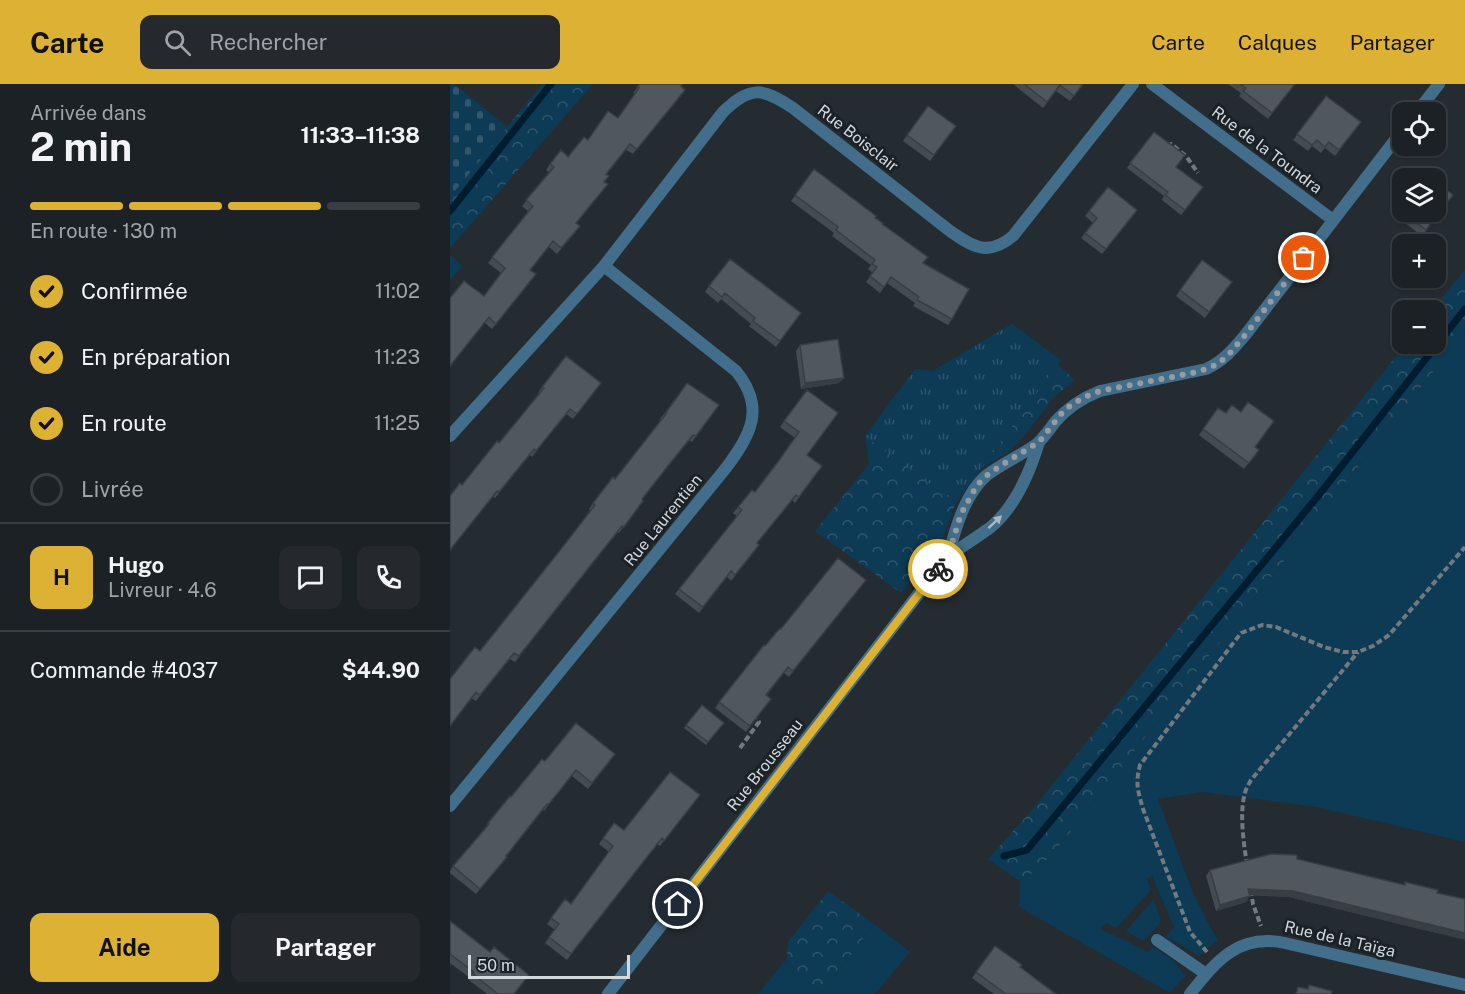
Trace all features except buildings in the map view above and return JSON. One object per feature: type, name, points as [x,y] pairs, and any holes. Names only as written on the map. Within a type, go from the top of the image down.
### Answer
[{"type":"street","name":"Rue Boisclair","points":[[450,436],[604,266],[723,112],[737,99],[751,93],[764,92],[775,96],[950,231],[972,246],[983,249],[999,246],[1013,236],[1133,84]]},
{"type":"street","name":"Rue de la Toundra","points":[[1152,84],[1333,220]]},
{"type":"street","points":[[1425,102],[1439,84]]},
{"type":"street","name":"Rue Brousseau","points":[[608,994],[948,556],[992,525],[1005,512],[1026,477],[1039,442],[1062,413],[1072,404],[1100,391],[1192,373],[1218,364],[1246,334],[1392,144]]},
{"type":"street","name":"Rue Laurentien","points":[[450,806],[726,468],[749,431],[753,404],[743,380],[735,371],[604,266]]},
{"type":"street","name":"Rue Brousseau","points":[[948,556],[961,514],[977,485],[1000,466],[1039,442]]},
{"type":"street","points":[[1157,940],[1206,974]]},
{"type":"street","name":"Rue de la Taïga","points":[[1190,994],[1218,961],[1228,953],[1245,944],[1264,940],[1465,985]]},
{"type":"path","points":[[1167,148],[1171,144],[1186,156],[1198,173]]},
{"type":"path","points":[[1218,961],[1200,945],[1190,932],[1137,790],[1136,779],[1140,765],[1241,633],[1262,625],[1276,627],[1324,647],[1343,652],[1358,652],[1373,646],[1389,635],[1465,547]]},
{"type":"path","points":[[1248,872],[1243,805],[1245,792],[1251,780],[1358,652]]},
{"type":"path","points":[[740,748],[759,722],[756,719]]},
{"type":"path","points":[[1250,882],[1253,904],[1264,940]]},
{"type":"green space","points":[[450,84],[454,84],[507,127],[450,197]]},
{"type":"green space","points":[[542,84],[593,84],[450,248],[450,197]]},
{"type":"green space","points":[[450,255],[462,266],[450,280]]},
{"type":"green space","points":[[1465,270],[1465,331],[1064,840],[1039,869],[1020,881],[988,859],[1032,810],[1398,354],[1446,354],[1446,300],[1440,300]]},
{"type":"green space","points":[[1012,324],[1075,380],[1054,397],[1009,452],[980,469],[957,500],[942,540],[901,593],[815,531],[869,464],[865,436],[915,369],[933,371]]},
{"type":"green space","points":[[1012,324],[1061,360],[956,503],[865,436],[915,369],[933,371]]},
{"type":"green space","points":[[1465,331],[1465,842],[1317,807],[1203,792],[1158,799],[1193,893],[1218,940],[1199,956],[1165,937],[1174,927],[1152,876],[1147,879],[1151,890],[1116,928],[1106,923],[1101,929],[1148,952],[1153,947],[1173,960],[1185,976],[1170,993],[1019,907],[1020,881],[1039,869],[1064,840]]},
{"type":"green space","points":[[828,891],[874,924],[823,992],[786,970],[788,942]]},
{"type":"green space","points":[[1154,899],[1161,922],[1143,941],[1126,931]]},
{"type":"green space","points":[[874,924],[910,952],[875,994],[758,994],[787,958],[786,970],[823,992]]},
{"type":"waterway","points":[[450,211],[551,84]]},
{"type":"waterway","points":[[1004,856],[1027,850],[1318,496],[1465,309]]},
{"type":"way so far","points":[[938,569],[948,556],[961,514],[977,485],[986,476],[1039,442],[1062,413],[1072,404],[1087,396],[1100,391],[1192,373],[1218,364],[1246,334],[1304,258]]},
{"type":"route","points":[[678,904],[938,569]]}]
